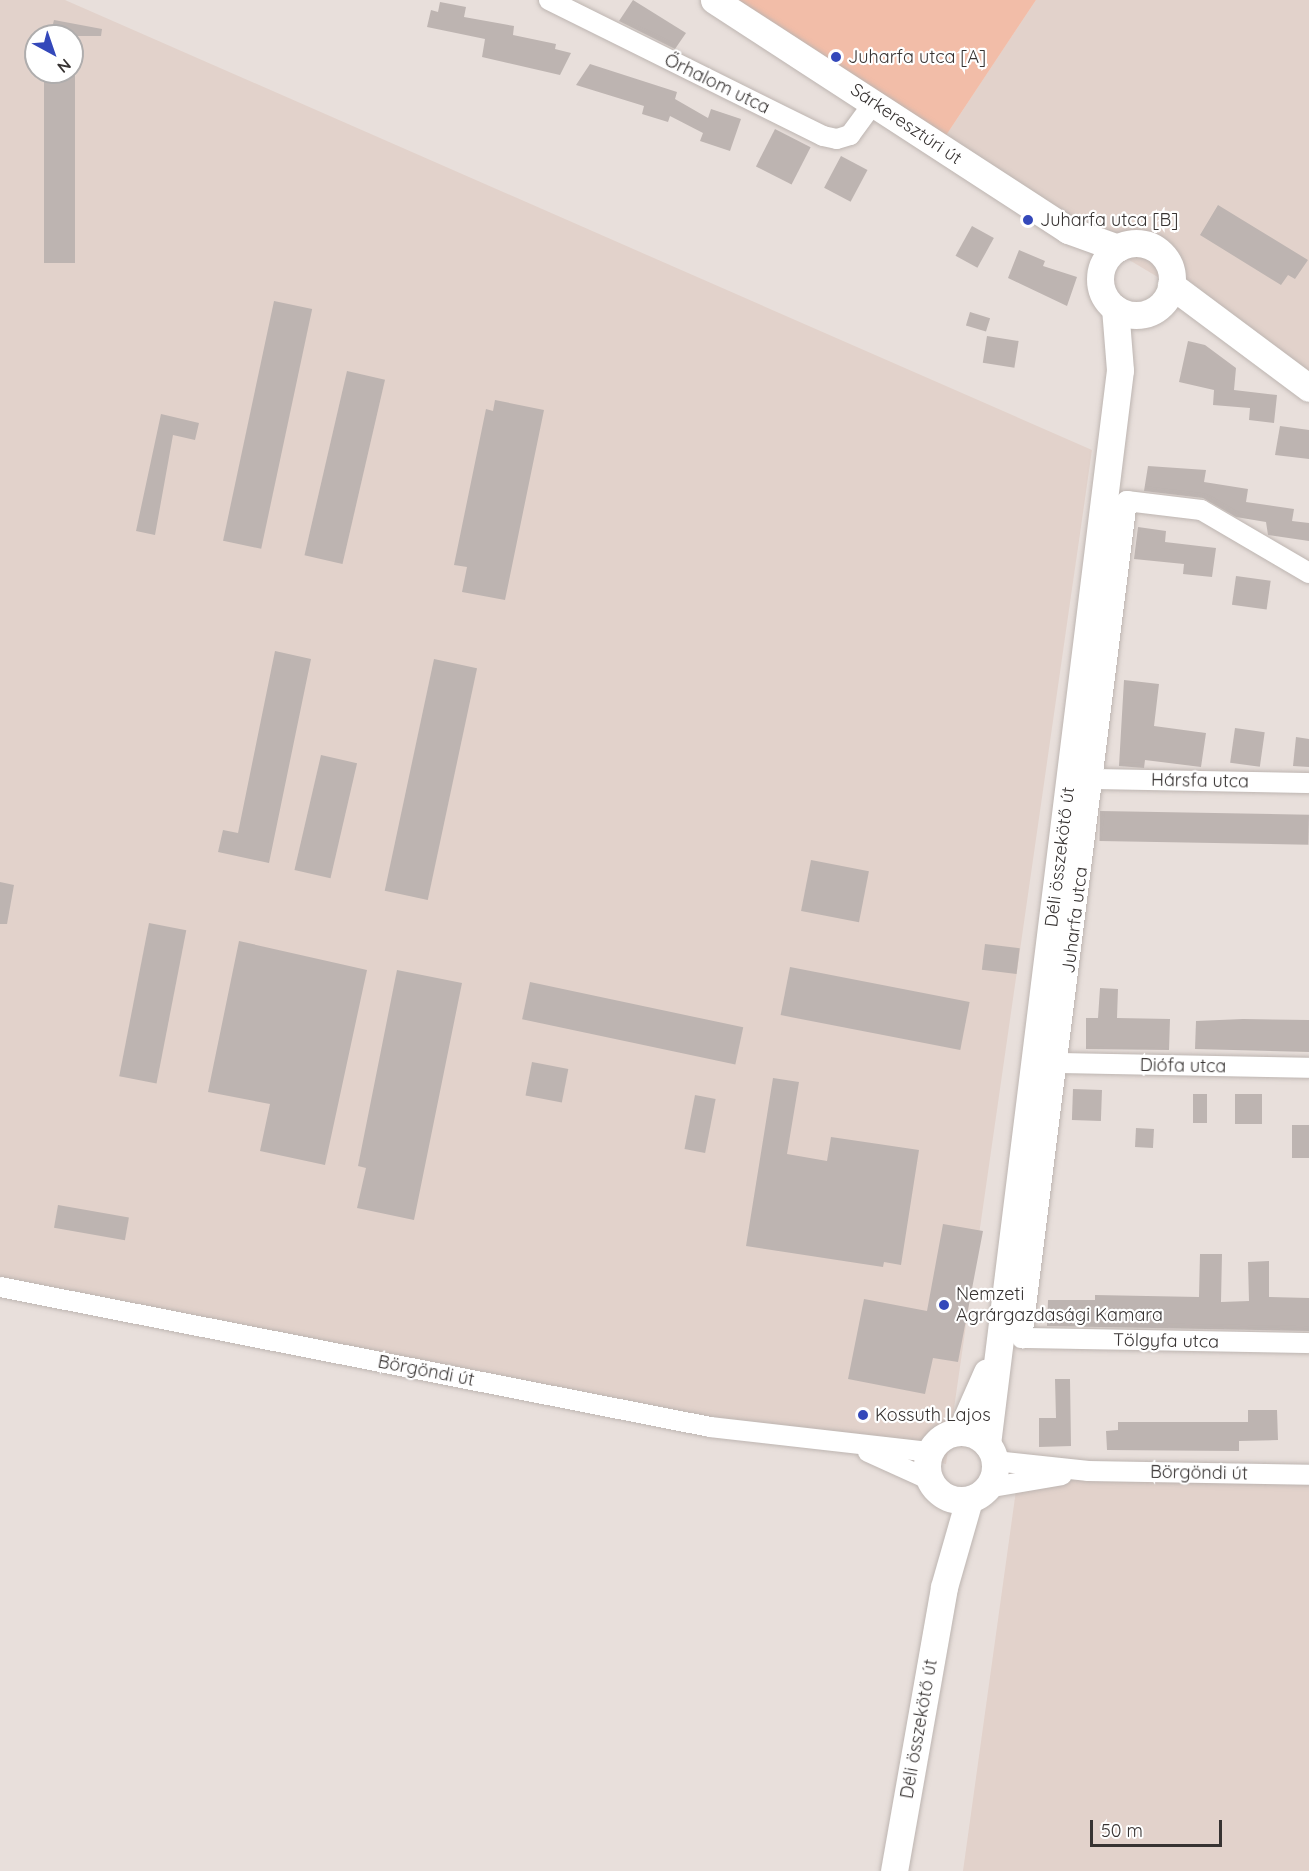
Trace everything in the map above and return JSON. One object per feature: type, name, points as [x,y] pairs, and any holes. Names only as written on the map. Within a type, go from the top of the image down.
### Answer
[{"type":"main road","name":"Sárkeresztúri út","points":[[714,0],[875,101],[914,132],[1068,230],[1118,248]]},
{"type":"main road","name":"Sárkeresztúri út","points":[[1068,230],[1100,274]]},
{"type":"main road","points":[[1159,300],[1170,267],[1160,251],[1135,243],[1118,248],[1100,274],[1106,299],[1115,308],[1159,300],[1226,326],[1309,388]]},
{"type":"main road","name":"Déli összekötő út","points":[[1120,370],[1159,300]]},
{"type":"main road","name":"Déli összekötő út","points":[[894,1871],[944,1587],[957,1491],[991,1452],[1011,1341],[1120,370],[1115,308]]},
{"type":"main road","name":"Déli összekötő út","points":[[961,1431],[1011,1341]]},
{"type":"main road","points":[[957,1491],[929,1452],[942,1437],[961,1431],[991,1452]]},
{"type":"street","name":"Őrhalom utca","points":[[549,0],[823,136],[837,139],[850,135],[875,101]]},
{"type":"street","name":"Juharfa utca","points":[[1011,1341],[1057,1064],[1127,501],[1201,510],[1309,573]]},
{"type":"street","name":"Hársfa utca","points":[[1092,779],[1309,783]]},
{"type":"street","name":"Diófa utca","points":[[1057,1064],[1309,1068]]},
{"type":"street","name":"Börgöndi út","points":[[0,1287],[710,1427],[854,1446],[929,1452]]},
{"type":"street","name":"Tölgyfa utca","points":[[1011,1341],[1309,1344]]},
{"type":"street","name":"Börgöndi út","points":[[854,1446],[957,1491],[1088,1471]]},
{"type":"street","name":"Börgöndi út","points":[[991,1452],[1088,1471],[1309,1476]]},
{"type":"shaded area","points":[[0,0],[65,0],[1092,450],[946,1464],[0,1282]]},
{"type":"shaded area","points":[[716,0],[1036,0],[939,146]]},
{"type":"shaded area","points":[[1036,0],[1309,0],[1309,392],[1171,285],[939,146]]},
{"type":"shaded area","points":[[1018,1476],[1309,1483],[1309,1871],[963,1871]]},
{"type":"building","points":[[633,0],[686,33],[675,49],[619,21]]},
{"type":"building","points":[[440,2],[466,7],[464,17],[514,26],[513,35],[556,44],[555,49],[571,53],[560,75],[482,57],[485,39],[427,27],[431,10],[438,12]]},
{"type":"building","points":[[54,20],[75,24],[53,24]]},
{"type":"building","points":[[84,26],[102,29],[101,36],[84,36]]},
{"type":"building","points":[[590,64],[677,92],[675,99],[708,118],[711,109],[741,119],[730,151],[700,141],[703,133],[670,116],[668,122],[642,114],[644,106],[576,85]]},
{"type":"building","points":[[44,84],[75,84],[75,263],[44,263]]},
{"type":"building","points":[[775,129],[811,147],[792,185],[756,166]]},
{"type":"building","points":[[841,156],[867,170],[851,202],[824,188]]},
{"type":"building","points":[[1218,205],[1308,260],[1295,279],[1288,275],[1281,285],[1200,235]]},
{"type":"building","points":[[972,226],[994,238],[977,268],[956,256]]},
{"type":"building","points":[[1019,250],[1045,261],[1043,266],[1077,277],[1067,306],[1008,278]]},
{"type":"building","points":[[274,301],[312,309],[261,549],[223,541]]},
{"type":"building","points":[[970,312],[990,318],[986,332],[966,325]]},
{"type":"building","points":[[987,336],[1019,341],[1014,368],[983,363]]},
{"type":"building","points":[[1188,341],[1205,345],[1236,368],[1234,390],[1277,395],[1274,423],[1249,420],[1250,408],[1213,405],[1214,390],[1179,382]]},
{"type":"building","points":[[347,371],[385,380],[342,564],[304,555]]},
{"type":"building","points":[[495,400],[544,410],[505,600],[462,592],[467,567],[454,565],[486,409],[493,411]]},
{"type":"building","points":[[161,414],[199,423],[195,440],[173,435],[155,535],[136,531]]},
{"type":"building","points":[[1280,426],[1309,430],[1309,459],[1275,455]]},
{"type":"building","points":[[1148,466],[1206,470],[1204,482],[1248,489],[1246,502],[1294,509],[1292,521],[1309,523],[1309,541],[1268,535],[1266,522],[1236,517],[1203,498],[1144,491]]},
{"type":"building","points":[[1138,527],[1166,531],[1165,542],[1216,548],[1212,577],[1183,574],[1184,564],[1134,559]]},
{"type":"building","points":[[1236,576],[1271,581],[1267,610],[1232,605]]},
{"type":"building","points":[[275,651],[311,659],[269,863],[218,852],[223,830],[238,833]]},
{"type":"building","points":[[434,659],[477,668],[428,900],[385,891]]},
{"type":"building","points":[[1124,680],[1159,684],[1154,726],[1206,733],[1201,767],[1145,760],[1144,768],[1119,766]]},
{"type":"building","points":[[1235,728],[1265,732],[1260,767],[1230,763]]},
{"type":"building","points":[[1296,737],[1309,739],[1309,767],[1293,766]]},
{"type":"building","points":[[321,755],[357,763],[331,878],[294,870]]},
{"type":"building","points":[[1100,811],[1309,815],[1308,845],[1099,841]]},
{"type":"building","points":[[811,860],[869,871],[859,922],[801,911]]},
{"type":"building","points":[[0,882],[14,885],[7,924],[0,924]]},
{"type":"building","points":[[149,923],[186,930],[157,1083],[119,1076]]},
{"type":"building","points":[[239,941],[367,970],[325,1165],[260,1151],[270,1104],[208,1092]]},
{"type":"building","points":[[985,944],[1020,948],[1017,974],[982,970]]},
{"type":"building","points":[[790,967],[970,1002],[960,1050],[781,1015]]},
{"type":"building","points":[[397,970],[462,983],[414,1220],[357,1208],[366,1168],[358,1166]]},
{"type":"building","points":[[530,982],[743,1027],[735,1064],[522,1019]]},
{"type":"building","points":[[1100,988],[1118,989],[1117,1018],[1170,1019],[1169,1050],[1086,1049],[1086,1018],[1098,1018]]},
{"type":"building","points":[[1309,1020],[1309,1052],[1195,1049],[1196,1021]]},
{"type":"building","points":[[532,1062],[568,1069],[562,1102],[526,1095]]},
{"type":"building","points":[[773,1078],[799,1082],[787,1154],[827,1161],[831,1137],[919,1150],[901,1265],[884,1262],[883,1267],[746,1246]]},
{"type":"building","points":[[1073,1089],[1102,1090],[1101,1121],[1072,1120]]},
{"type":"building","points":[[1193,1094],[1207,1094],[1207,1123],[1193,1123]]},
{"type":"building","points":[[1235,1094],[1262,1094],[1262,1124],[1235,1124]]},
{"type":"building","points":[[695,1095],[716,1099],[705,1153],[685,1149]]},
{"type":"building","points":[[1292,1125],[1309,1125],[1309,1158],[1292,1158]]},
{"type":"building","points":[[1136,1128],[1154,1129],[1153,1148],[1135,1147]]},
{"type":"building","points":[[58,1205],[129,1218],[125,1240],[54,1228]]},
{"type":"building","points":[[943,1224],[983,1231],[958,1362],[933,1358],[925,1394],[848,1379],[864,1299],[927,1311]]},
{"type":"building","points":[[1200,1254],[1222,1254],[1221,1302],[1249,1301],[1248,1262],[1269,1261],[1269,1297],[1309,1298],[1309,1331],[1047,1326],[1048,1300],[1095,1300],[1095,1295],[1199,1297]]},
{"type":"building","points":[[1055,1379],[1070,1379],[1071,1446],[1039,1447],[1039,1418],[1056,1418]]},
{"type":"building","points":[[1248,1410],[1277,1410],[1278,1440],[1239,1441],[1239,1451],[1107,1450],[1106,1431],[1118,1430],[1118,1422],[1248,1422]]},
{"type":"place","name":"Juharfa utca [A]","points":[[836,57]]},
{"type":"place","name":"Juharfa utca [B]","points":[[1028,220]]},
{"type":"place","name":"Nemzeti Agrárgazdasági Kamara","points":[[944,1305]]},
{"type":"place","name":"Kossuth Lajos","points":[[863,1415]]}]
